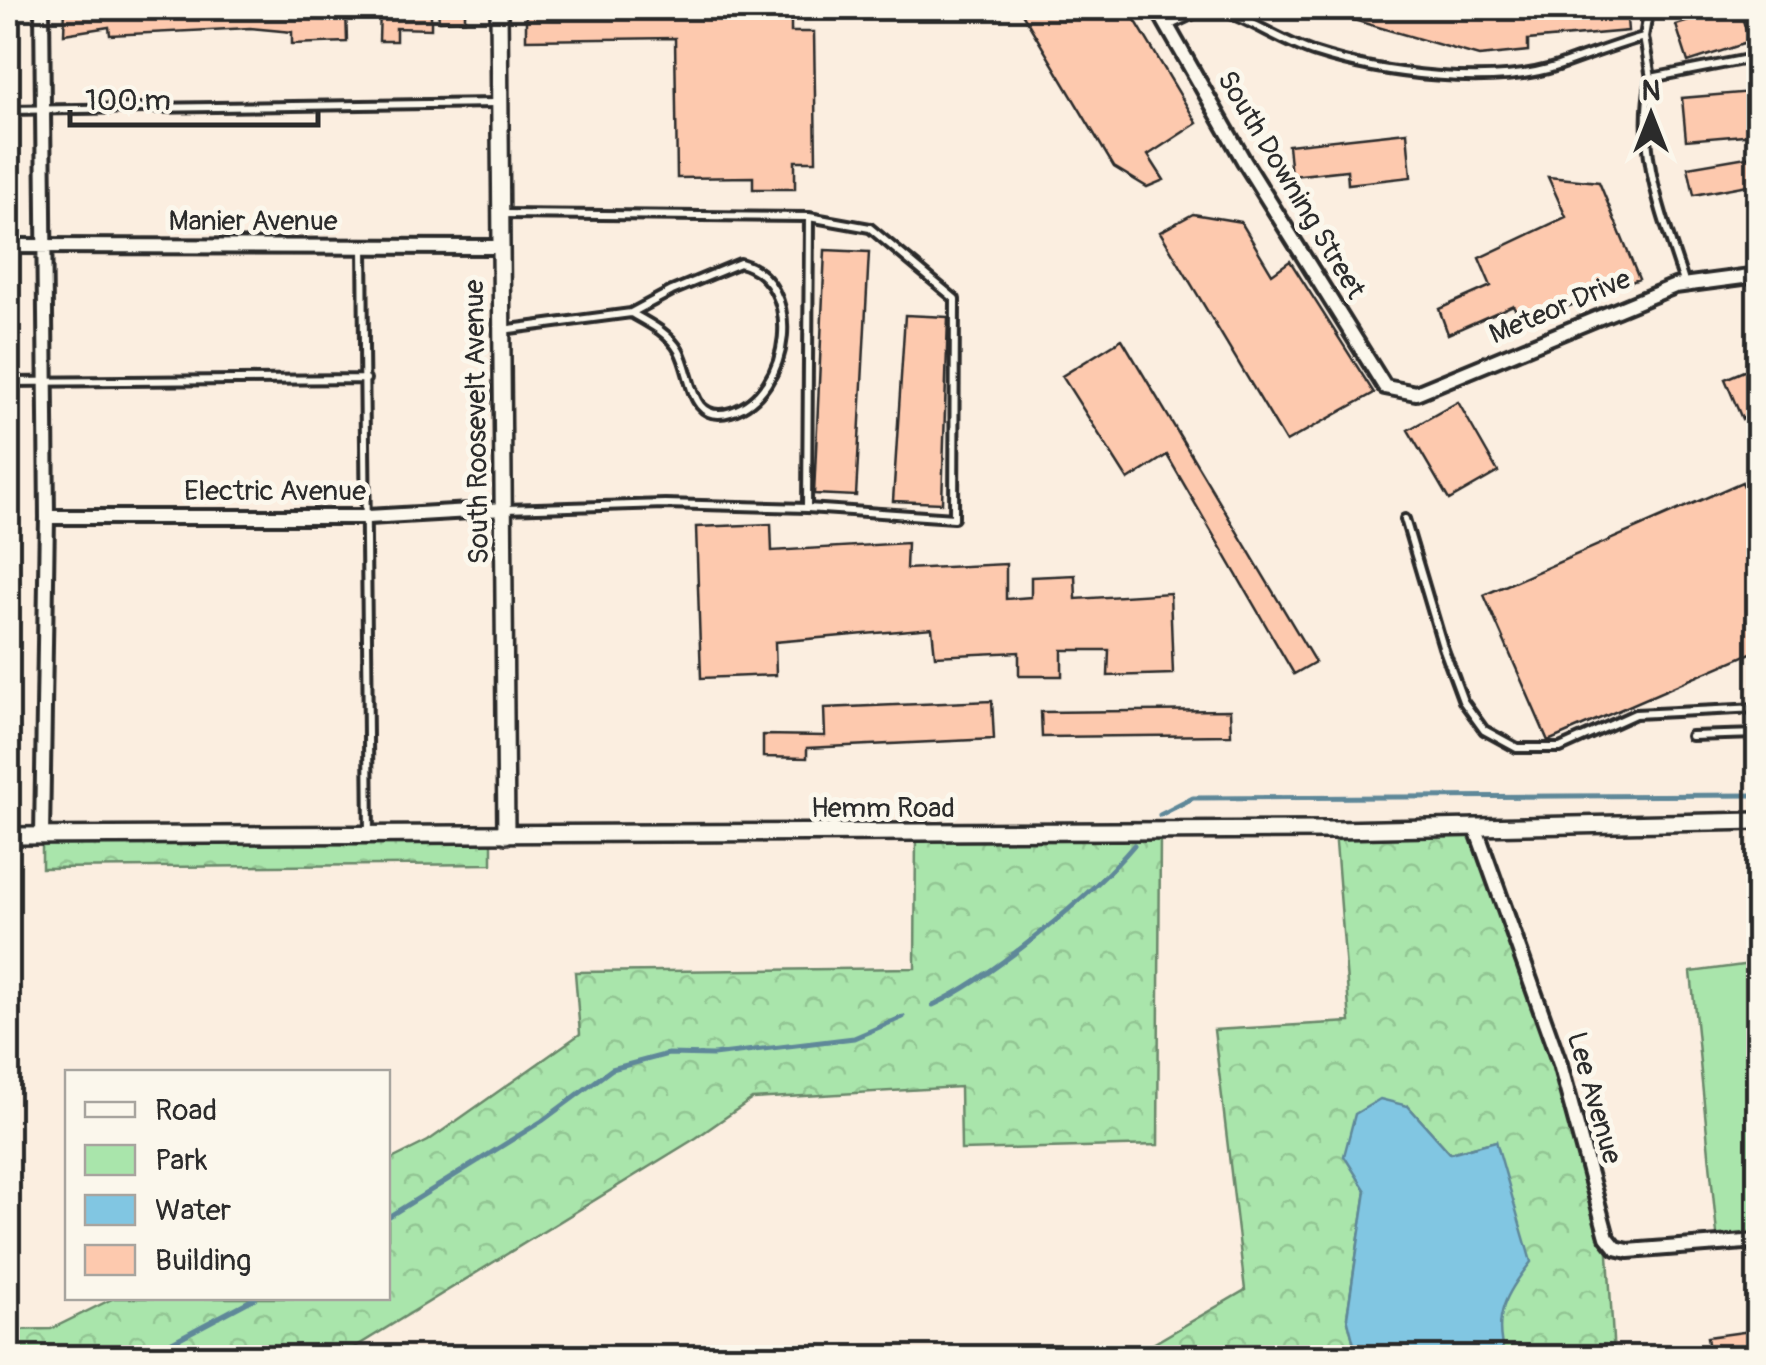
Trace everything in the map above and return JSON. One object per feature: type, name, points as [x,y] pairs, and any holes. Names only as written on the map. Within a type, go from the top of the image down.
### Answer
[{"type":"street","points":[[42,8],[47,517],[42,836]]},
{"type":"street","name":"South Roosevelt Avenue","points":[[499,8],[506,835]]},
{"type":"street","name":"South Downing Street","points":[[1157,8],[1244,161],[1385,387]]},
{"type":"street","name":"Manier Avenue","points":[[8,246],[499,247]]},
{"type":"street","name":"Meteor Drive","points":[[1385,387],[1416,394],[1685,284],[1758,275]]},
{"type":"street","name":"Electric Avenue","points":[[47,517],[368,517],[504,509]]},
{"type":"street","name":"Hemm Road","points":[[8,836],[1758,822]]},
{"type":"street","name":"Lee Avenue","points":[[1475,826],[1560,1064],[1607,1237],[1616,1248],[1628,1250],[1758,1240]]},
{"type":"lane","points":[[1168,26],[1209,8],[1321,55],[1420,72],[1486,77],[1558,66],[1590,51],[1644,37]]},
{"type":"lane","points":[[1650,8],[1644,37],[1651,78],[1643,118],[1652,185],[1685,284]]},
{"type":"lane","points":[[1651,78],[1758,57]]},
{"type":"lane","points":[[8,110],[499,103]]},
{"type":"lane","points":[[499,214],[810,217],[870,228],[955,299],[954,518],[665,504],[504,509]]},
{"type":"lane","points":[[806,508],[810,217]]},
{"type":"lane","points":[[363,246],[369,836]]},
{"type":"lane","points":[[500,330],[632,313],[740,263],[754,267],[770,279],[776,290],[779,365],[762,396],[743,408],[725,414],[705,410],[694,400],[680,352],[660,330],[632,313]]},
{"type":"lane","points":[[8,382],[366,378]]},
{"type":"lane","points":[[1405,519],[1443,647],[1464,700],[1484,730],[1517,748],[1560,748],[1634,714],[1758,708]]},
{"type":"lane","points":[[1691,736],[1758,734]]},
{"type":"green space","points":[[1475,826],[1560,1064],[1607,1237],[1614,1357],[1505,1357],[1497,1333],[1505,1294],[1496,1141],[1450,1153],[1408,1106],[1366,1191],[1347,1317],[1355,1348],[1345,1358],[1129,1358],[1245,1290],[1214,1030],[1350,1022],[1335,830]]},
{"type":"green space","points":[[1160,832],[1158,1145],[961,1150],[960,1087],[752,1099],[696,1138],[339,1357],[8,1357],[8,1330],[51,1329],[110,1300],[390,1300],[390,1160],[428,1141],[580,1034],[575,972],[915,968],[916,833]]},
{"type":"green space","points":[[492,835],[492,864],[42,868],[42,836]]},
{"type":"green space","points":[[1758,963],[1758,1241],[1718,1244],[1691,972]]},
{"type":"water","points":[[1380,1099],[1408,1106],[1450,1153],[1496,1141],[1531,1262],[1504,1306],[1500,1330],[1505,1357],[1345,1357],[1355,1348],[1347,1317],[1366,1191],[1344,1156],[1355,1114]]},
{"type":"building","points":[[65,8],[346,8],[347,42],[292,44],[292,32],[250,28],[110,35],[109,27],[64,34]]},
{"type":"building","points":[[380,8],[431,13],[431,29],[396,28],[396,41],[379,41]]},
{"type":"building","points":[[438,8],[465,8],[465,20],[439,21]]},
{"type":"building","points":[[526,8],[791,8],[791,32],[814,32],[816,161],[795,161],[795,189],[753,189],[753,177],[677,178],[675,38],[526,40]]},
{"type":"building","points":[[1019,8],[1128,8],[1197,123],[1148,155],[1164,180],[1147,187],[1114,167]]},
{"type":"building","points":[[1322,8],[1626,8],[1628,31],[1528,40],[1528,51],[1479,56]]},
{"type":"building","points":[[1739,8],[1750,42],[1688,62],[1676,25]]},
{"type":"building","points":[[1752,92],[1755,134],[1686,140],[1682,98]]},
{"type":"building","points":[[1407,132],[1411,177],[1348,184],[1347,170],[1291,176],[1288,145]]},
{"type":"building","points":[[1758,155],[1758,183],[1694,195],[1688,167]]},
{"type":"building","points":[[1548,177],[1599,182],[1639,279],[1523,324],[1513,305],[1448,334],[1439,309],[1491,286],[1479,258],[1566,217]]},
{"type":"building","points":[[1193,214],[1241,222],[1272,274],[1290,261],[1374,393],[1286,442],[1160,232]]},
{"type":"building","points":[[825,250],[869,252],[856,496],[814,494]]},
{"type":"building","points":[[905,315],[948,317],[942,503],[893,501]]},
{"type":"building","points":[[1122,339],[1315,662],[1294,674],[1167,455],[1128,480],[1062,376]]},
{"type":"building","points":[[1758,365],[1758,412],[1742,419],[1725,379]]},
{"type":"building","points":[[1458,402],[1498,472],[1449,500],[1408,430]]},
{"type":"building","points":[[1742,482],[1750,500],[1758,496],[1758,650],[1548,741],[1484,595]]},
{"type":"building","points":[[771,524],[772,551],[907,543],[906,569],[1006,564],[1006,599],[1031,597],[1031,577],[1075,575],[1076,599],[1170,593],[1173,674],[1108,676],[1109,650],[1062,650],[1062,676],[1019,676],[1019,652],[935,656],[932,628],[775,642],[776,675],[701,678],[696,527]]},
{"type":"building","points":[[992,701],[994,739],[807,748],[807,758],[763,757],[763,735],[825,736],[824,708]]},
{"type":"building","points":[[1230,710],[1231,735],[1042,737],[1041,712]]},
{"type":"building","points":[[1758,1330],[1758,1358],[1710,1358],[1707,1337]]},
{"type":"waterway","points":[[1160,815],[1193,798],[1758,795]]},
{"type":"waterway","points":[[933,1005],[983,976],[1040,934],[1134,845]]},
{"type":"waterway","points":[[390,1216],[542,1121],[612,1069],[668,1054],[713,1055],[854,1038],[903,1017]]},
{"type":"waterway","points":[[142,1358],[251,1300]]}]
